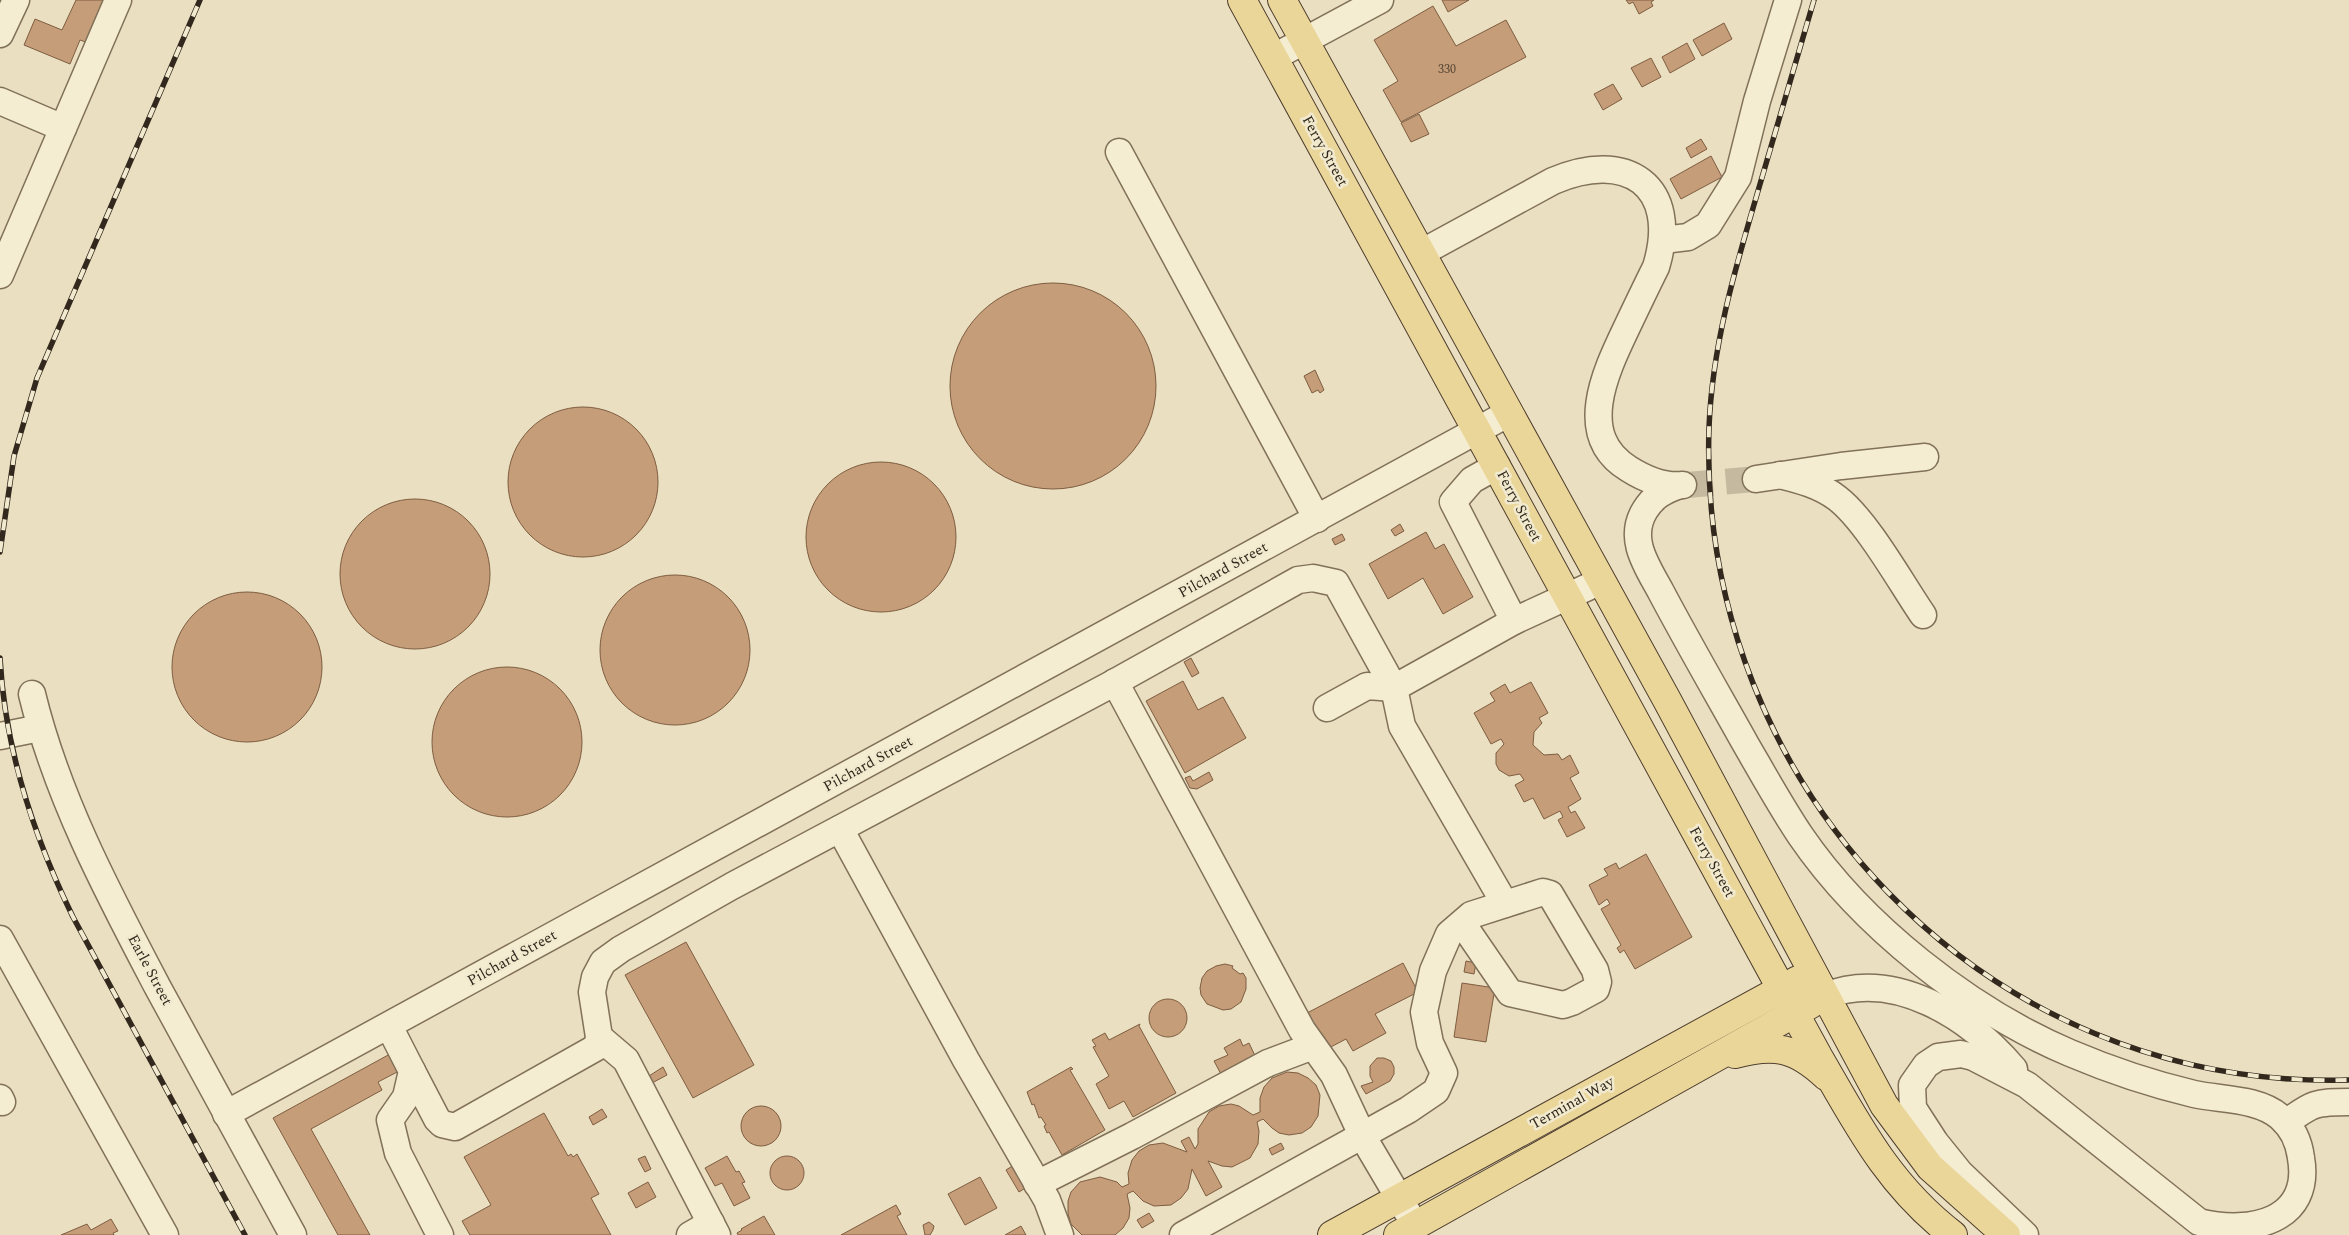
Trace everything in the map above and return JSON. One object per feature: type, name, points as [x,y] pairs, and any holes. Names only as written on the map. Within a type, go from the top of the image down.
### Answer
[{"type":"main road","name":"Ferry Street","points":[[1242,0],[1794,1013]]},
{"type":"main road","points":[[1282,0],[1601,581],[1884,1105],[1930,1167],[2006,1235]]},
{"type":"main road","name":"Terminal Way","points":[[1332,1235],[1812,972]]},
{"type":"main road","name":"Terminal Way","points":[[1407,1230],[1825,996]]},
{"type":"main road","points":[[1794,1013],[1875,1154],[1904,1191],[1953,1235]]},
{"type":"main road","points":[[1712,1060],[1758,1048],[1787,1051],[1811,1063],[1834,1084]]},
{"type":"street","points":[[0,34],[16,0]]},
{"type":"street","points":[[0,275],[118,0]]},
{"type":"street","points":[[1274,57],[1380,0]]},
{"type":"street","points":[[1663,240],[1688,236],[1708,225],[1738,177],[1757,101],[1788,0]]},
{"type":"street","points":[[0,101],[63,128]]},
{"type":"street","points":[[1119,152],[1317,519]]},
{"type":"street","points":[[1422,253],[1571,173],[1604,168],[1634,176],[1649,189],[1659,207],[1663,240],[1656,267],[1602,384],[1598,412],[1605,445],[1612,456],[1635,473],[1654,481],[1682,486],[1657,496],[1642,514],[1636,533],[1643,559],[1704,671],[1801,837],[1835,879],[1873,920],[1927,967],[2001,1018],[2045,1041],[2094,1062],[2146,1080],[2196,1094],[2263,1107],[2273,1111],[2286,1123],[2296,1137],[2301,1155],[2303,1174],[2300,1194],[2294,1204],[2273,1224],[2247,1232],[2225,1232],[2199,1222],[2027,1085],[1973,1057],[1950,1054],[1938,1057],[1926,1065],[1912,1085],[1911,1097],[1913,1108],[1935,1142],[1960,1173],[2025,1235]]},
{"type":"street","name":"Pilchard Street","points":[[226,1114],[1509,413]]},
{"type":"street","points":[[1923,616],[1874,543],[1847,507],[1824,490],[1799,480],[1768,477],[1841,466],[1925,457]]},
{"type":"street","points":[[1497,466],[1472,480],[1453,502],[1514,621]]},
{"type":"street","points":[[388,1026],[437,1119],[442,1124],[455,1127],[597,1047],[599,1037],[592,992],[595,977],[604,962],[621,949],[706,901],[1115,682],[1272,593],[1298,580],[1313,578],[1336,583],[1394,688],[1402,726],[1505,904]]},
{"type":"street","points":[[1327,708],[1367,686],[1394,688],[1514,621],[1601,581]]},
{"type":"street","points":[[1115,682],[1302,1030],[1334,1074],[1362,1137],[1398,1199],[1407,1230]]},
{"type":"street","name":"Earle Street","points":[[32,694],[40,728],[84,842],[226,1114],[293,1235]]},
{"type":"street","points":[[0,736],[40,728]]},
{"type":"street","points":[[840,829],[962,1052],[1047,1200],[1060,1235]]},
{"type":"street","points":[[1183,1235],[1362,1137],[1436,1091],[1444,1073],[1430,1043],[1424,1012],[1433,971],[1449,934],[1462,923],[1472,915],[1543,892],[1550,894],[1595,970],[1598,982],[1596,989],[1564,1005],[1510,993],[1462,923]]},
{"type":"street","points":[[0,939],[165,1235]]},
{"type":"street","points":[[1825,996],[1851,989],[1894,990],[1932,1003],[1950,1013],[2005,1059],[2027,1085]]},
{"type":"street","points":[[599,1037],[626,1060],[706,1231]]},
{"type":"street","points":[[1037,1184],[1132,1136],[1268,1063],[1314,1046]]},
{"type":"street","points":[[412,1072],[406,1097],[390,1120],[398,1153],[440,1235]]},
{"type":"street","points":[[2286,1123],[2310,1105],[2349,1102]]},
{"type":"building","points":[[76,0],[107,0],[88,43],[80,40],[70,64],[24,45],[35,19],[62,30]]},
{"type":"building","points":[[1442,0],[1469,0],[1448,12]]},
{"type":"building","points":[[1626,0],[1654,0],[1651,2],[1653,6],[1639,14],[1633,2],[1629,4]]},
{"type":"building","points":[[1433,6],[1456,46],[1506,20],[1526,57],[1401,122],[1383,90],[1398,81],[1374,40]]},
{"type":"building","points":[[1724,23],[1732,39],[1702,56],[1693,40]]},
{"type":"building","points":[[1687,43],[1695,59],[1670,73],[1662,57]]},
{"type":"building","points":[[1651,58],[1661,77],[1642,87],[1631,68]]},
{"type":"building","points":[[1613,84],[1622,99],[1603,110],[1594,94]]},
{"type":"building","points":[[1419,114],[1429,134],[1411,142],[1401,123]]},
{"type":"building","points":[[1701,139],[1707,149],[1691,158],[1686,148]]},
{"type":"building","points":[[1711,156],[1722,177],[1681,199],[1670,179]]},
{"type":"building","points":[[1043,283],[1063,283],[1083,287],[1102,295],[1126,313],[1144,337],[1152,356],[1156,386],[1152,416],[1144,435],[1126,459],[1102,477],[1083,485],[1063,489],[1043,489],[1023,485],[1004,477],[988,466],[973,451],[962,435],[954,416],[950,396],[950,376],[954,356],[962,337],[973,321],[988,306],[1004,295],[1023,287]]},
{"type":"building","points":[[1315,370],[1324,390],[1320,393],[1318,390],[1312,393],[1304,376]]},
{"type":"building","points":[[583,407],[612,413],[636,429],[652,453],[658,482],[652,511],[636,535],[612,551],[583,557],[554,551],[530,535],[514,511],[508,482],[514,453],[530,429],[554,413]]},
{"type":"building","points":[[881,462],[910,468],[934,484],[950,508],[956,537],[950,566],[934,590],[910,606],[881,612],[852,606],[828,590],[812,566],[806,537],[812,508],[828,484],[852,468]]},
{"type":"building","points":[[415,499],[444,505],[468,521],[484,545],[490,574],[484,603],[468,627],[444,643],[415,649],[386,643],[362,627],[346,603],[340,574],[346,545],[362,521],[386,505]]},
{"type":"building","points":[[1400,524],[1404,531],[1395,536],[1391,530]]},
{"type":"building","points":[[1426,532],[1435,549],[1444,544],[1473,597],[1443,614],[1423,578],[1388,599],[1369,564]]},
{"type":"building","points":[[1342,534],[1345,540],[1335,545],[1332,539]]},
{"type":"building","points":[[675,575],[704,581],[728,597],[744,621],[750,650],[744,679],[728,703],[704,719],[675,725],[646,719],[622,703],[606,679],[600,650],[606,621],[622,597],[646,581]]},
{"type":"building","points":[[247,592],[276,598],[300,614],[316,638],[322,667],[316,696],[300,720],[276,736],[247,742],[218,736],[194,720],[178,696],[172,667],[178,638],[194,614],[218,598]]},
{"type":"building","points":[[1191,658],[1199,673],[1192,677],[1184,662]]},
{"type":"building","points":[[507,667],[536,673],[560,689],[576,713],[582,742],[576,771],[560,795],[536,811],[507,817],[478,811],[454,795],[438,771],[432,742],[438,713],[454,689],[478,673]]},
{"type":"building","points":[[1183,681],[1198,710],[1223,697],[1246,738],[1185,773],[1146,701]]},
{"type":"building","points":[[1531,682],[1548,713],[1539,718],[1542,723],[1534,732],[1533,745],[1544,755],[1558,754],[1562,760],[1570,755],[1579,773],[1570,778],[1581,799],[1568,807],[1571,813],[1575,811],[1585,828],[1567,837],[1558,820],[1563,817],[1560,811],[1544,819],[1533,798],[1524,802],[1515,785],[1524,780],[1520,774],[1509,776],[1499,770],[1496,764],[1496,753],[1504,744],[1501,739],[1491,744],[1474,713],[1495,701],[1490,693],[1505,684],[1510,693]]},
{"type":"building","points":[[1209,772],[1213,780],[1197,789],[1190,788],[1185,778],[1190,776],[1193,781]]},
{"type":"building","points":[[1646,854],[1692,937],[1635,969],[1624,950],[1620,953],[1617,948],[1621,945],[1601,909],[1610,904],[1607,899],[1599,905],[1589,885],[1608,875],[1604,869],[1616,863],[1619,869]]},
{"type":"building","points":[[686,942],[754,1065],[693,1098],[625,975]]},
{"type":"building","points":[[1466,961],[1476,963],[1474,974],[1464,972]]},
{"type":"building","points":[[1403,963],[1418,992],[1375,1014],[1386,1033],[1353,1051],[1346,1039],[1327,1049],[1307,1013]]},
{"type":"building","points":[[1225,964],[1233,966],[1232,968],[1240,974],[1243,973],[1246,978],[1246,989],[1241,1002],[1231,1009],[1223,1010],[1207,1004],[1201,995],[1200,988],[1202,978],[1207,971]]},
{"type":"building","points":[[1462,983],[1495,988],[1486,1042],[1454,1037]]},
{"type":"building","points":[[1168,999],[1182,1004],[1187,1018],[1182,1032],[1168,1037],[1154,1032],[1149,1018],[1154,1004]]},
{"type":"building","points":[[1140,1024],[1139,1026],[1176,1093],[1133,1117],[1124,1101],[1109,1109],[1096,1084],[1109,1076],[1093,1047],[1096,1046],[1092,1040],[1105,1033],[1109,1040]]},
{"type":"building","points":[[1240,1039],[1243,1046],[1249,1043],[1257,1060],[1223,1078],[1214,1061],[1228,1055],[1224,1048]]},
{"type":"building","points":[[390,1054],[399,1071],[378,1082],[382,1090],[311,1129],[370,1235],[338,1235],[273,1118]]},
{"type":"building","points":[[1377,1058],[1391,1061],[1394,1067],[1394,1074],[1390,1081],[1366,1094],[1361,1086],[1373,1082],[1370,1076],[1370,1066]]},
{"type":"building","points":[[663,1067],[667,1075],[652,1083],[649,1076]]},
{"type":"building","points":[[1071,1067],[1073,1069],[1070,1070],[1105,1130],[1062,1155],[1049,1132],[1047,1133],[1044,1126],[1046,1125],[1041,1117],[1039,1118],[1027,1092]]},
{"type":"building","points":[[1287,1072],[1298,1073],[1316,1085],[1320,1095],[1318,1116],[1311,1127],[1302,1133],[1289,1135],[1279,1133],[1263,1119],[1257,1122],[1259,1131],[1258,1144],[1250,1158],[1232,1167],[1208,1161],[1222,1187],[1206,1196],[1192,1169],[1188,1189],[1181,1198],[1171,1205],[1154,1206],[1143,1201],[1133,1191],[1127,1194],[1130,1208],[1129,1218],[1123,1228],[1115,1235],[1082,1235],[1071,1224],[1068,1214],[1068,1201],[1071,1192],[1080,1182],[1100,1177],[1117,1182],[1122,1187],[1129,1184],[1128,1173],[1132,1160],[1139,1151],[1149,1145],[1163,1143],[1187,1152],[1181,1141],[1189,1137],[1195,1149],[1198,1144],[1198,1129],[1209,1112],[1219,1106],[1231,1104],[1239,1106],[1253,1115],[1260,1112],[1260,1098],[1264,1087],[1272,1078]]},
{"type":"building","points":[[761,1106],[775,1112],[781,1126],[775,1140],[761,1146],[747,1140],[741,1126],[747,1112]]},
{"type":"building","points":[[602,1109],[607,1117],[593,1125],[589,1117]]},
{"type":"building","points":[[544,1113],[568,1156],[571,1154],[573,1157],[577,1154],[599,1194],[591,1198],[611,1235],[470,1235],[462,1221],[491,1205],[464,1157]]},
{"type":"building","points":[[1281,1143],[1284,1149],[1272,1155],[1269,1149]]},
{"type":"building","points":[[645,1156],[651,1169],[645,1172],[638,1159]]},
{"type":"building","points":[[727,1156],[736,1172],[739,1171],[745,1182],[742,1183],[750,1198],[734,1206],[722,1183],[715,1186],[705,1168]]},
{"type":"building","points":[[787,1156],[799,1161],[804,1173],[799,1185],[787,1190],[775,1185],[770,1173],[775,1161]]},
{"type":"building","points":[[1014,1165],[1027,1187],[1019,1192],[1006,1170]]},
{"type":"building","points":[[980,1177],[997,1208],[965,1225],[948,1194]]},
{"type":"building","points":[[648,1182],[656,1197],[636,1208],[628,1193]]},
{"type":"building","points":[[896,1205],[901,1214],[897,1216],[907,1235],[841,1235]]},
{"type":"building","points":[[1149,1213],[1154,1221],[1142,1228],[1137,1220]]},
{"type":"building","points":[[764,1216],[775,1235],[738,1235],[737,1233],[741,1229]]},
{"type":"building","points":[[111,1219],[118,1231],[113,1233],[114,1235],[61,1235],[87,1224],[91,1230]]},
{"type":"building","points":[[929,1222],[934,1226],[933,1230],[930,1235],[925,1235],[923,1225]]},
{"type":"building","points":[[1021,1226],[1026,1235],[1005,1235]]},
{"type":"tunnel","points":[[1687,485],[1756,479]]},
{"type":"railway","points":[[0,552],[14,456],[37,378],[200,0]]},
{"type":"railway","points":[[1814,0],[1733,279],[1720,338],[1711,397],[1709,428],[1718,560],[1753,683],[1811,795],[1888,893],[1984,973],[2094,1033],[2217,1070],[2349,1080]]},
{"type":"railway","points":[[0,658],[8,726],[15,759],[23,791],[45,855],[73,917],[245,1235]]}]
